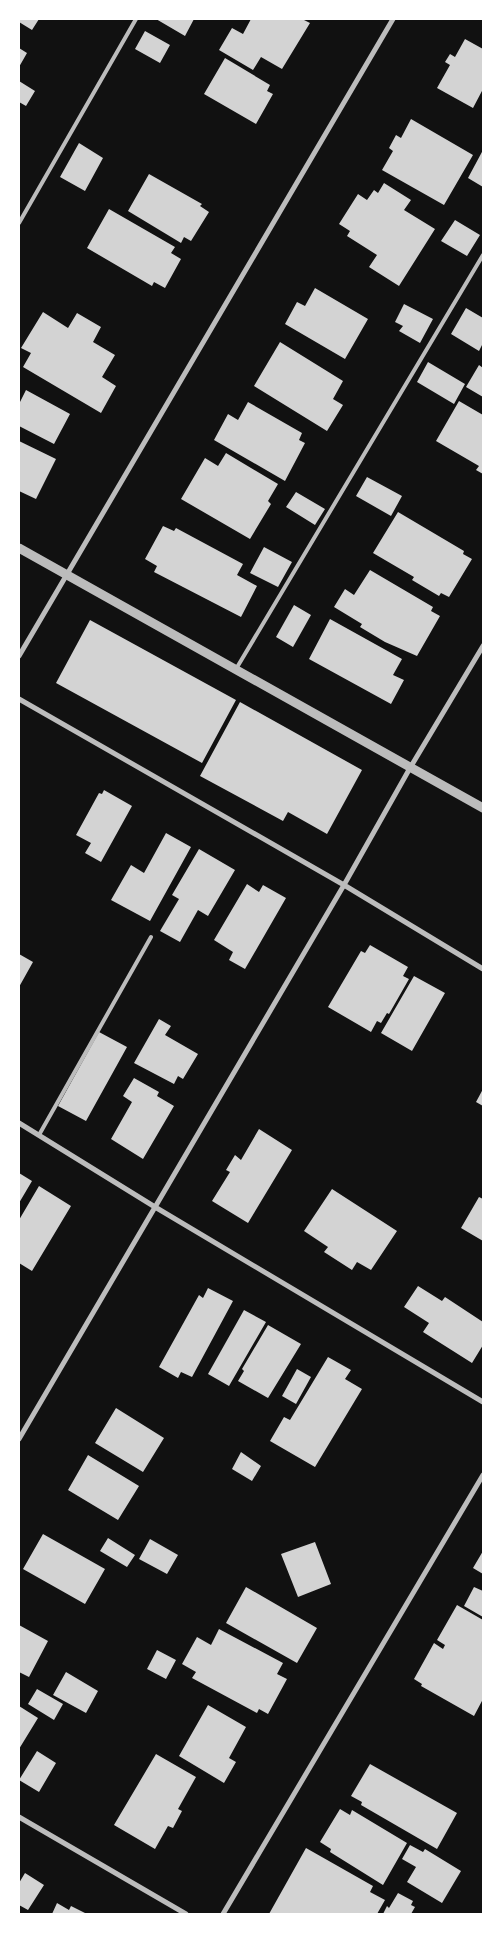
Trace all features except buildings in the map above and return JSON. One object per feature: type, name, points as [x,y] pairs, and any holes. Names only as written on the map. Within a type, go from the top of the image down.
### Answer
[{"type":"street","points":[[19,656],[393,19]]},
{"type":"street","points":[[19,548],[235,671],[483,808]]},
{"type":"street","points":[[19,1439],[156,1208],[410,768],[483,646]]},
{"type":"street","points":[[19,699],[344,885],[483,969]]},
{"type":"street","points":[[19,1123],[156,1208],[483,1402]]},
{"type":"street","points":[[222,1914],[483,1475]]},
{"type":"street","points":[[19,1817],[186,1914]]},
{"type":"lane","points":[[19,223],[136,19]]},
{"type":"lane","points":[[235,671],[483,254]]},
{"type":"lane","points":[[39,1135],[151,937]]}]
